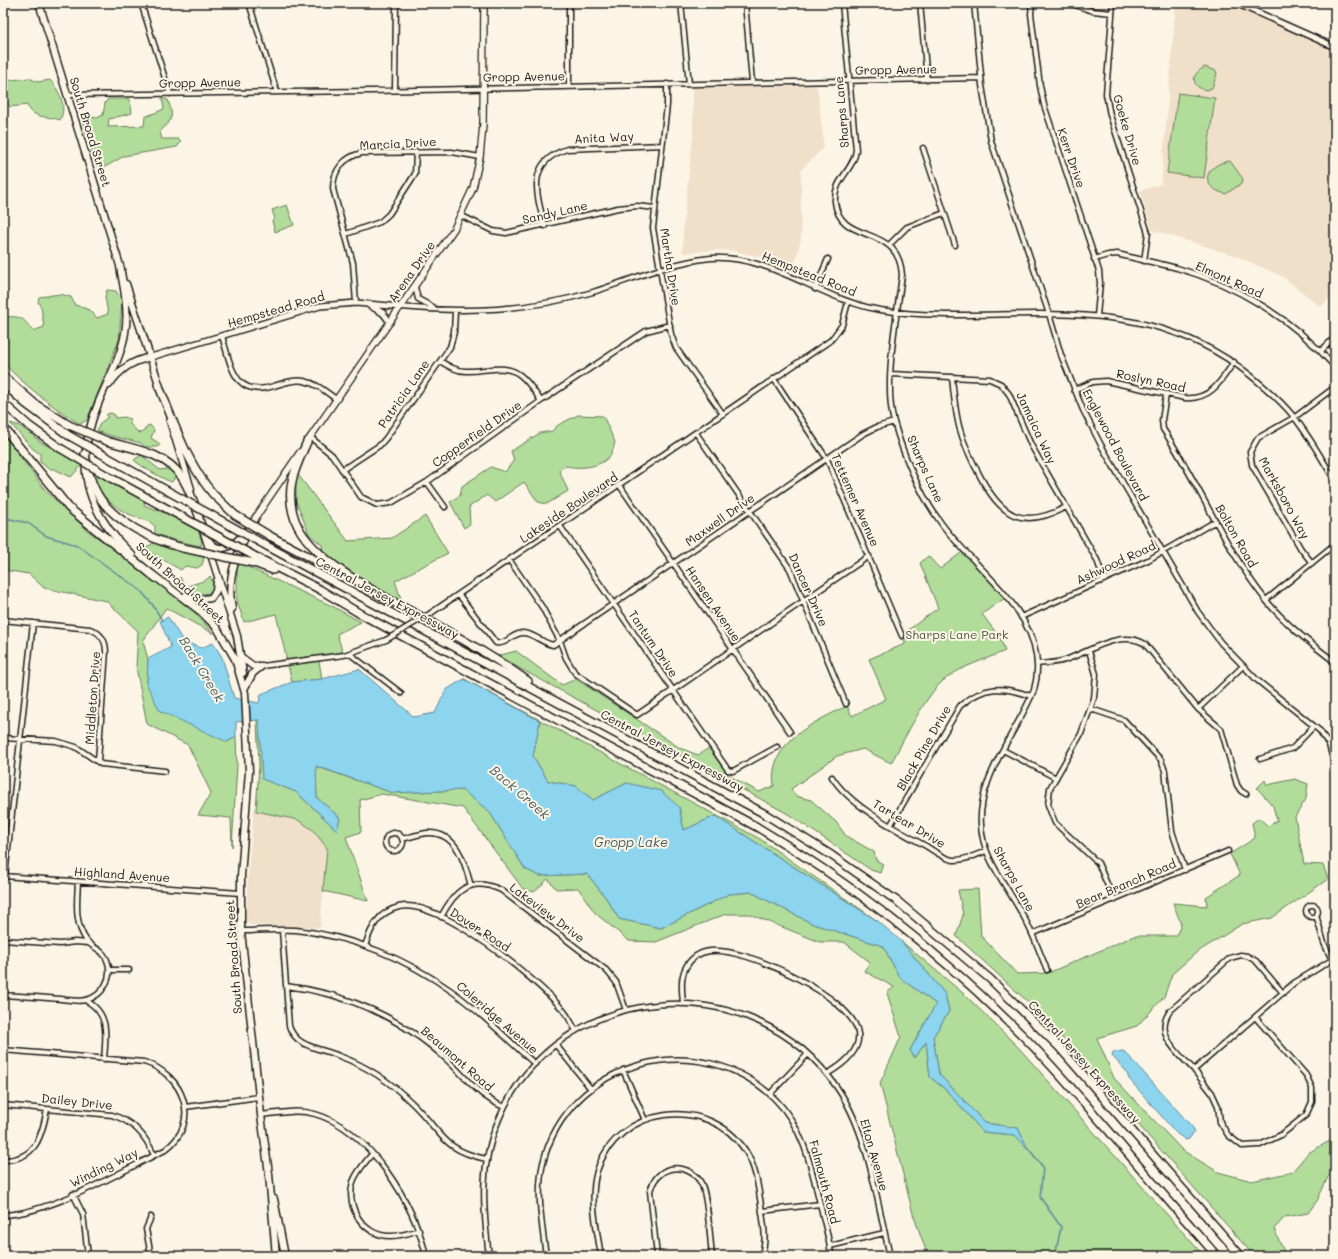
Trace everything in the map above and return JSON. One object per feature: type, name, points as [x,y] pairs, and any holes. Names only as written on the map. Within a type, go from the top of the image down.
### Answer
[{"type":"highway","points":[[3,376],[35,404],[69,425],[106,441],[155,456],[170,464],[186,484],[199,515]]},
{"type":"highway","name":"Central Jersey Expressway","points":[[3,383],[32,408],[68,435],[267,546],[710,783],[798,834],[897,901],[941,936],[990,979],[1059,1047],[1241,1256]]},
{"type":"highway","points":[[158,384],[186,454],[196,472],[213,494],[235,515],[270,536],[380,593]]},
{"type":"highway","points":[[3,403],[28,425],[60,448],[255,560]]},
{"type":"highway","points":[[3,427],[68,508],[156,578]]},
{"type":"highway","points":[[309,439],[292,474],[292,511],[299,529],[317,552],[344,572],[515,672],[547,696]]},
{"type":"highway","points":[[85,454],[93,485],[98,496],[108,508],[134,528],[170,545],[255,560]]},
{"type":"highway","name":"Central Jersey Expressway","points":[[255,560],[308,586],[319,589],[359,613],[753,825],[806,857],[869,901],[929,949],[1017,1030],[1062,1078],[1217,1256]]},
{"type":"main road","name":"South Broad Street","points":[[38,3],[120,267],[151,357],[158,384],[237,636],[241,657],[248,727],[248,803],[240,893],[241,931],[269,1174],[276,1256]]},
{"type":"main road","name":"Arena Drive","points":[[256,517],[462,216],[473,188],[480,157],[483,88],[484,3]]},
{"type":"main road","name":"South Broad Street","points":[[120,267],[127,310],[126,332],[120,351],[93,416],[85,454],[86,481],[97,510],[122,545],[156,578],[208,619],[223,637],[235,659],[245,691]]},
{"type":"main road","points":[[102,394],[123,368],[139,359],[151,357]]},
{"type":"main road","points":[[204,531],[212,546],[225,549],[243,536],[256,517]]},
{"type":"main road","points":[[237,636],[230,600],[230,578],[236,555],[256,517]]},
{"type":"main road","points":[[171,589],[189,599],[207,600],[216,592],[217,572]]},
{"type":"main road","points":[[241,657],[253,666],[262,666]]},
{"type":"main road","points":[[245,691],[253,673],[262,666]]},
{"type":"main road","name":"South Broad Street","points":[[269,1174],[285,1256]]},
{"type":"street","points":[[141,3],[170,94]]},
{"type":"street","points":[[249,3],[276,92]]},
{"type":"street","points":[[395,90],[396,3]]},
{"type":"street","points":[[569,3],[569,86]]},
{"type":"street","points":[[681,3],[688,84]]},
{"type":"street","points":[[745,3],[752,82]]},
{"type":"street","name":"Sharps Lane","points":[[842,3],[856,155],[851,167],[843,176],[836,189],[836,207],[841,218],[850,227],[881,239],[889,245],[898,255],[902,268],[891,374],[890,403],[894,422],[918,483],[933,511],[951,536],[997,584],[1021,617],[1034,646],[1038,664],[1036,682],[1032,696],[1003,750],[988,783],[982,805],[981,827],[986,851],[994,869],[1021,911],[1047,970]]},
{"type":"street","points":[[920,3],[927,80]]},
{"type":"street","name":"Englewood Boulevard","points":[[974,3],[987,124],[994,152],[1050,314],[1061,354],[1074,390],[1097,438],[1198,612],[1221,643],[1243,666],[1276,697],[1320,732],[1329,745],[1335,767]]},
{"type":"street","name":"Kerr Drive","points":[[1032,3],[1031,14],[1044,106],[1100,279],[1098,316]]},
{"type":"street","points":[[1069,3],[1088,10],[1112,13]]},
{"type":"street","name":"Goeke Drive","points":[[1113,3],[1106,84],[1107,104],[1148,233],[1144,261]]},
{"type":"street","points":[[1236,3],[1335,47]]},
{"type":"street","name":"Gropp Avenue","points":[[67,95],[981,78]]},
{"type":"street","name":"Martha Drive","points":[[667,84],[667,105],[653,228],[660,270],[670,325],[676,348],[723,414]]},
{"type":"street","name":"Anita Way","points":[[545,226],[536,195],[536,184],[540,170],[554,155],[567,149],[662,145]]},
{"type":"street","points":[[923,148],[955,245]]},
{"type":"street","points":[[346,234],[380,222],[389,214],[415,174],[416,152]]},
{"type":"street","name":"Marcia Drive","points":[[356,302],[353,263],[333,189],[334,177],[340,166],[350,158],[362,154],[452,152],[480,157]]},
{"type":"street","name":"Sandy Lane","points":[[462,216],[499,233],[512,233],[618,208],[633,206],[655,208]]},
{"type":"street","points":[[889,245],[907,227],[944,212]]},
{"type":"street","name":"Elmont Road","points":[[1094,258],[1114,254],[1194,274],[1252,300],[1290,325],[1321,352],[1335,367]]},
{"type":"street","name":"Hempstead Road","points":[[151,357],[306,310],[333,304],[356,302],[455,311],[503,309],[551,302],[593,292],[660,270],[697,260],[733,259],[770,268],[815,289],[848,302],[898,312],[977,315],[1050,314],[1098,316],[1136,322],[1183,334],[1201,342],[1234,362],[1265,387],[1295,417],[1335,481]]},
{"type":"street","points":[[815,289],[828,259]]},
{"type":"street","points":[[415,286],[416,295],[421,302],[439,309]]},
{"type":"street","name":"Lakeside Boulevard","points":[[262,666],[331,658],[350,654],[386,640],[432,613],[620,486],[835,337],[842,325],[848,302]]},
{"type":"street","points":[[365,303],[383,313],[390,322]]},
{"type":"street","name":"Patricia Lane","points":[[342,470],[380,445],[386,438],[440,361],[453,339],[455,311]]},
{"type":"street","name":"Copperfield Drive","points":[[309,439],[332,455],[361,497],[377,505],[397,501],[427,482],[541,401],[646,331],[670,325]]},
{"type":"street","points":[[222,336],[233,372],[241,383],[246,386],[264,389],[292,381],[304,381],[318,386],[336,399]]},
{"type":"street","points":[[1321,352],[1335,337]]},
{"type":"street","points":[[440,361],[452,368],[464,371],[502,368],[514,372],[524,379],[541,401]]},
{"type":"street","name":"Roslyn Road","points":[[1074,390],[1093,382],[1106,381],[1166,395],[1191,399],[1204,396],[1220,384],[1234,362]]},
{"type":"street","name":"Jamaica Way","points":[[891,374],[990,379],[1006,389],[1028,440],[1097,560],[1104,580]]},
{"type":"street","points":[[952,377],[955,415],[961,438],[984,485],[995,502],[1014,515],[1030,518],[1045,516],[1066,507]]},
{"type":"street","name":"Tettemer Avenue","points":[[774,380],[827,459],[902,636]]},
{"type":"street","name":"Marksboro Way","points":[[1312,563],[1301,549],[1260,478],[1250,457],[1252,447],[1258,438],[1295,417],[1335,387]]},
{"type":"street","name":"Bolton Road","points":[[1166,395],[1162,420],[1163,429],[1243,568],[1266,600],[1289,625],[1335,662]]},
{"type":"street","name":"Maxwell Drive","points":[[560,641],[869,430],[894,422]]},
{"type":"street","name":"Dancer Drive","points":[[696,433],[784,559],[846,704]]},
{"type":"street","points":[[427,482],[445,507]]},
{"type":"street","name":"Hansen Avenue","points":[[620,486],[790,732]]},
{"type":"street","name":"Ashwood Road","points":[[1021,617],[1162,552],[1216,521]]},
{"type":"street","name":"Tantum Drive","points":[[560,526],[730,772],[776,747]]},
{"type":"street","points":[[1266,600],[1335,544]]},
{"type":"street","points":[[510,561],[542,607],[560,641],[566,658],[575,673],[633,714],[640,714],[869,556]]},
{"type":"street","points":[[459,595],[496,643],[503,643],[521,633],[529,634],[553,645],[560,641]]},
{"type":"street","points":[[3,620],[33,623],[4,876]]},
{"type":"street","name":"Middleton Drive","points":[[33,623],[90,629],[98,633],[105,642],[106,660],[98,761]]},
{"type":"street","points":[[1038,664],[1065,660],[1123,638],[1139,640],[1149,647],[1198,709],[1220,729],[1237,785],[1241,791],[1246,794]]},
{"type":"street","points":[[1089,651],[1095,667],[1097,680],[1091,709],[1082,734],[1050,788],[1048,800],[1052,817],[1098,863],[1114,900]]},
{"type":"street","points":[[350,654],[401,693]]},
{"type":"street","points":[[1198,709],[1243,666]]},
{"type":"street","name":"Black Pine Drive","points":[[890,826],[956,712],[963,703],[981,692],[997,689],[1014,690],[1032,696]]},
{"type":"street","points":[[1091,709],[1124,720],[1161,760],[1165,771],[1172,831],[1185,870]]},
{"type":"street","points":[[1260,760],[1294,748],[1314,726]]},
{"type":"street","points":[[3,738],[56,741],[76,747],[101,764],[165,771]]},
{"type":"street","points":[[1003,750],[1056,778]]},
{"type":"street","name":"Tartear Drive","points":[[832,778],[840,789],[890,826],[952,860],[964,859],[986,851]]},
{"type":"street","points":[[396,833],[402,839],[402,844],[397,850],[391,850],[385,844],[386,838],[390,834],[396,833]]},
{"type":"street","points":[[402,839],[433,833],[450,840],[463,858],[471,886]]},
{"type":"street","name":"Bear Branch Road","points":[[1032,934],[1228,851]]},
{"type":"street","name":"Highland Avenue","points":[[4,876],[240,893]]},
{"type":"street","points":[[78,882],[78,919],[88,943]]},
{"type":"street","name":"Lakeview Drive","points":[[441,917],[454,895],[471,886],[493,886],[509,894],[606,970],[616,982],[626,1010]]},
{"type":"street","name":"Dover Road","points":[[365,946],[375,922],[392,909],[412,906],[441,917],[476,937],[516,966],[563,1010],[576,1031]]},
{"type":"street","points":[[1194,1070],[1256,1018],[1294,983],[1333,959],[1324,943],[1316,915]]},
{"type":"street","points":[[282,930],[289,1026],[298,1041],[308,1046],[345,1058],[375,1073],[413,1104],[447,1143],[462,1153],[486,1159]]},
{"type":"street","name":"Coleridge Avenue","points":[[241,931],[282,930],[316,933],[365,946],[422,972],[454,992],[535,1064]]},
{"type":"street","points":[[3,940],[60,944],[75,942],[88,943],[103,953],[109,970],[108,981],[101,992],[85,1000],[3,994]]},
{"type":"street","points":[[682,1003],[682,981],[686,968],[693,959],[704,952],[716,950],[737,954],[784,971],[823,994],[849,1016],[857,1026],[859,1035],[856,1049],[840,1065],[827,1074]]},
{"type":"street","points":[[1256,1018],[1306,1075],[1312,1088],[1312,1102],[1306,1115],[1281,1134],[1260,1145],[1242,1146],[1228,1135],[1220,1122],[1218,1106],[1212,1093],[1165,1036],[1163,1026],[1165,1018],[1170,1011],[1230,958],[1247,956],[1256,961],[1284,993]]},
{"type":"street","points":[[109,970],[129,970]]},
{"type":"street","name":"Beaumont Road","points":[[286,986],[336,996],[365,1006],[390,1019],[436,1050],[483,1096],[504,1107]]},
{"type":"street","points":[[85,1000],[100,1012],[105,1023],[104,1059]]},
{"type":"street","name":"Elton Avenue","points":[[489,1256],[483,1200],[486,1159],[493,1134],[504,1107],[518,1086],[535,1064],[556,1045],[576,1031],[597,1020],[626,1010],[649,1005],[682,1003],[710,1006],[750,1017],[786,1036],[808,1054],[827,1074],[845,1100],[858,1127],[890,1256]]},
{"type":"street","points":[[556,1045],[591,1089]]},
{"type":"street","name":"Winding Way","points":[[3,1050],[144,1062],[159,1068],[176,1084],[182,1096],[185,1107],[185,1122],[179,1136],[170,1146],[73,1194],[35,1210],[3,1215]]},
{"type":"street","points":[[770,1094],[808,1054]]},
{"type":"street","name":"Falmouth Road","points":[[546,1256],[540,1200],[543,1163],[552,1138],[563,1118],[591,1089],[623,1070],[639,1064],[663,1060],[704,1062],[739,1073],[770,1094],[787,1114],[801,1137],[810,1161],[831,1256]]},
{"type":"street","points":[[623,1070],[645,1120]]},
{"type":"street","points":[[185,1107],[259,1097]]},
{"type":"street","name":"Dailey Drive","points":[[3,1105],[112,1115],[120,1118],[140,1131],[154,1155]]},
{"type":"street","points":[[3,1160],[20,1157],[36,1145],[43,1132],[47,1109]]},
{"type":"street","points":[[261,1115],[296,1112],[317,1115],[340,1126],[372,1154],[400,1191],[419,1230],[426,1256]]},
{"type":"street","points":[[601,1256],[594,1201],[598,1171],[613,1143],[628,1129],[645,1120],[664,1114],[683,1114],[700,1117],[724,1128],[739,1142],[750,1158],[756,1174],[765,1236],[761,1256]]},
{"type":"street","points":[[372,1154],[357,1174],[352,1187],[351,1201],[358,1219],[368,1229],[388,1236],[401,1235],[419,1230]]},
{"type":"street","points":[[657,1256],[650,1191],[654,1181],[662,1173],[678,1168],[691,1172],[702,1184],[712,1256]]},
{"type":"street","points":[[73,1194],[83,1214],[88,1256]]},
{"type":"street","points":[[762,1211],[820,1204]]},
{"type":"street","points":[[151,1217],[146,1229],[151,1256]]},
{"type":"street","points":[[830,1246],[884,1233]]},
{"type":"shaded area","points":[[1176,3],[1229,3],[1335,51],[1335,287],[1334,293],[1321,307],[1283,277],[1239,257],[1152,230],[1140,191],[1161,184]]},
{"type":"shaded area","points":[[817,86],[824,147],[801,170],[801,238],[794,270],[765,258],[733,251],[717,250],[683,253],[683,226],[693,137],[693,88]]},
{"type":"shaded area","points":[[254,810],[298,820],[313,830],[327,848],[320,928],[251,925],[246,921],[248,870]]},
{"type":"green space","points":[[1205,67],[1216,71],[1217,74],[1212,88],[1207,90],[1201,89],[1194,80],[1197,73]]},
{"type":"green space","points":[[29,78],[38,82],[50,80],[54,84],[63,105],[60,120],[37,115],[30,110],[27,105],[10,107],[6,101],[3,102],[3,81]]},
{"type":"green space","points":[[1178,93],[1215,98],[1204,178],[1167,173]]},
{"type":"green space","points":[[162,98],[168,100],[172,114],[168,124],[160,132],[162,139],[178,139],[181,142],[177,147],[124,156],[107,166],[96,166],[82,120],[85,116],[97,118],[103,115],[105,103],[108,99],[130,99],[132,113],[109,119],[108,127],[144,126],[145,117],[164,109]]},
{"type":"green space","points":[[1230,161],[1243,179],[1242,183],[1226,194],[1217,191],[1211,186],[1208,181],[1208,176],[1210,171],[1215,166]]},
{"type":"green space","points":[[287,205],[294,225],[275,232],[272,221],[275,219],[272,210]]},
{"type":"green space","points":[[107,290],[116,291],[122,301],[119,340],[87,420],[80,424],[59,411],[40,396],[3,363],[3,317],[21,318],[33,331],[44,327],[41,307],[38,302],[39,297],[60,294],[71,297],[75,305],[90,310],[97,318],[108,314],[105,297]]},
{"type":"green space","points":[[111,413],[115,415],[115,418],[124,417],[130,419],[130,424],[139,433],[143,432],[147,426],[150,425],[154,430],[151,438],[160,444],[158,447],[144,447],[141,443],[97,431],[100,423],[107,418],[107,414]]},
{"type":"green space","points":[[578,415],[603,416],[615,442],[612,453],[607,459],[596,465],[584,467],[566,466],[559,470],[568,491],[547,504],[538,502],[524,482],[495,502],[487,495],[469,507],[470,524],[464,528],[450,502],[460,495],[462,486],[491,467],[505,472],[514,460],[511,451],[540,433],[552,431],[558,425]]},
{"type":"green space","points":[[10,423],[20,426],[42,443],[80,463],[81,466],[71,477],[54,469],[48,469],[40,461],[40,454],[33,449]]},
{"type":"green space","points":[[3,434],[46,491],[87,530],[129,560],[195,613],[214,634],[166,608],[143,641],[148,659],[147,685],[227,742],[236,737],[237,766],[232,847],[231,818],[198,815],[211,793],[188,745],[147,724],[136,667],[138,631],[106,601],[44,588],[29,574],[3,570]]},
{"type":"green space","points":[[141,455],[160,470],[167,469],[174,472],[175,477],[172,482],[164,479],[134,460]]},
{"type":"green space","points":[[296,472],[348,541],[392,538],[425,516],[448,553],[395,581],[401,599],[397,602],[325,562],[322,545],[309,534],[296,501]]},
{"type":"green space","points":[[93,475],[101,475],[142,498],[145,501],[144,505],[170,514],[197,527],[202,542],[201,546],[177,541],[155,534],[155,526],[147,521],[126,513],[113,505],[99,489]]},
{"type":"green space","points":[[155,542],[200,553],[204,559],[202,565],[197,568],[185,566],[181,570],[146,550],[147,547]]},
{"type":"green space","name":"Sharps Lane Park","points":[[962,552],[986,575],[1005,598],[982,614],[1000,638],[1005,651],[958,671],[944,680],[922,707],[891,763],[863,749],[837,756],[791,789],[796,796],[811,800],[836,822],[846,836],[874,852],[876,860],[883,864],[880,873],[871,870],[788,814],[497,656],[516,651],[562,685],[576,679],[680,748],[698,755],[709,748],[728,775],[759,792],[774,786],[774,771],[778,758],[785,746],[808,727],[847,706],[852,716],[886,699],[869,659],[905,644],[904,633],[938,608],[920,563],[928,556],[940,569]]},
{"type":"green space","points":[[237,562],[332,606],[361,622],[337,634],[344,657],[319,661],[322,679],[292,682],[276,614],[244,622],[237,601]]},
{"type":"green space","points":[[210,576],[214,585],[209,593],[196,594],[188,592],[179,582],[180,577],[185,587],[206,580]]},
{"type":"green space","points":[[464,679],[760,839],[879,922],[715,816],[684,830],[679,807],[627,783],[593,800],[576,786],[548,781],[533,756],[540,721]]},
{"type":"green space","points":[[257,720],[259,720],[263,779],[296,792],[337,830],[340,818],[317,798],[315,766],[393,793],[462,790],[489,811],[525,869],[540,876],[587,874],[606,898],[619,919],[661,928],[729,894],[751,892],[813,924],[883,946],[900,978],[936,1004],[910,1050],[915,1058],[926,1042],[930,1077],[946,1090],[983,1132],[1015,1135],[1027,1147],[1018,1128],[985,1123],[939,1074],[933,1037],[949,1011],[945,994],[901,941],[964,994],[1018,1047],[1204,1256],[928,1256],[913,1214],[880,1083],[901,1037],[887,993],[894,987],[864,971],[870,962],[844,942],[820,942],[749,914],[726,914],[656,942],[629,941],[595,913],[578,888],[556,889],[548,879],[534,892],[523,889],[463,808],[382,794],[360,800],[361,832],[346,837],[368,901],[323,891],[327,848],[313,830],[298,820],[256,811],[259,766]]},
{"type":"green space","points":[[1295,779],[1308,784],[1306,799],[1295,817],[1304,864],[1323,865],[1328,879],[1272,918],[1242,924],[1196,953],[1172,974],[1164,997],[1137,1026],[1097,1038],[1114,1078],[1182,1150],[1218,1172],[1252,1181],[1292,1172],[1308,1153],[1335,1138],[1335,1170],[1328,1177],[1317,1201],[1308,1213],[1285,1217],[1274,1229],[1286,1256],[1254,1256],[1041,1014],[956,936],[963,915],[958,890],[978,889],[981,936],[1017,974],[1048,973],[1134,936],[1176,936],[1181,924],[1173,903],[1207,906],[1206,897],[1240,875],[1230,854],[1255,838],[1252,823],[1259,818],[1268,826],[1277,821],[1273,806],[1257,788],[1265,780],[1267,785]]},
{"type":"water","name":"Gropp Lake","points":[[168,617],[183,641],[201,648],[213,643],[222,657],[234,698],[259,703],[261,694],[292,682],[322,679],[359,669],[414,717],[435,713],[446,690],[464,679],[540,721],[533,756],[548,781],[576,786],[593,800],[627,783],[661,791],[679,807],[684,830],[715,816],[879,922],[901,941],[945,994],[949,1011],[933,1037],[939,1074],[985,1123],[1018,1128],[1028,1149],[1015,1135],[983,1132],[946,1090],[930,1077],[926,1042],[915,1058],[910,1050],[936,1004],[900,978],[883,946],[813,924],[751,892],[729,894],[661,928],[619,919],[606,898],[587,874],[540,876],[525,869],[489,811],[462,790],[393,793],[316,766],[317,798],[340,818],[337,830],[296,792],[262,779],[259,720],[236,722],[236,737],[227,742],[160,711],[147,685],[148,659],[171,647],[160,621]]},
{"type":"water","points":[[1123,1051],[1194,1129],[1194,1132],[1189,1139],[1186,1140],[1177,1134],[1129,1079],[1126,1071],[1112,1056],[1113,1052]]},
{"type":"waterway","name":"Back Creek","points":[[3,521],[10,519],[28,523],[46,536],[77,545],[140,590],[152,604],[162,620]]},
{"type":"waterway","name":"Back Creek","points":[[1028,1148],[1043,1167],[1040,1197],[1061,1227],[1055,1256]]}]
